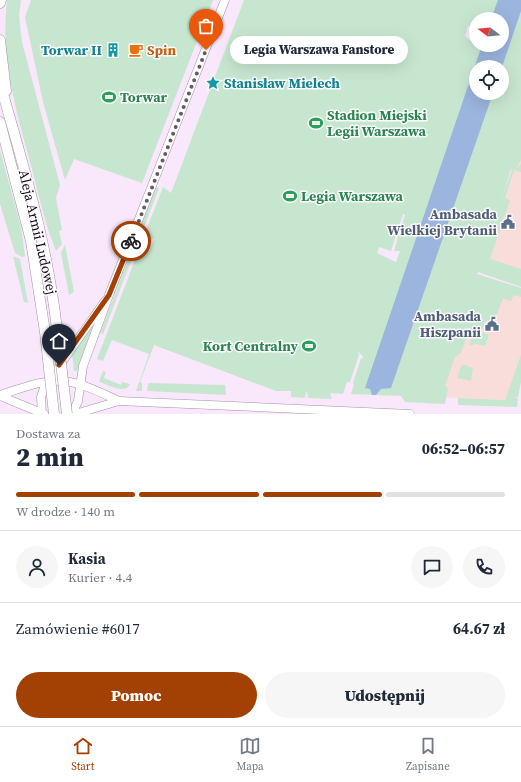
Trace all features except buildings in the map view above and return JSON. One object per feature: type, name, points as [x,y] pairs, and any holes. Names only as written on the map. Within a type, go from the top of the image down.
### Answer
[{"type":"main road","points":[[0,40],[11,122]]},
{"type":"main road","points":[[0,83],[11,122]]},
{"type":"main road","name":"Aleja Armii Ludowej","points":[[0,122],[31,241],[45,332],[54,414]]},
{"type":"main road","name":"Aleja Armii Ludowej","points":[[11,122],[45,249],[52,285],[67,414]]},
{"type":"street","points":[[73,414],[78,401],[83,366],[109,295],[225,0]]},
{"type":"street","points":[[0,396],[43,414],[41,397],[47,382],[109,295]]},
{"type":"street","points":[[0,396],[47,382],[64,381],[80,385],[119,401]]},
{"type":"street","points":[[73,414],[119,401],[410,414]]},
{"type":"shaded area","name":"Ambasada Wielkiej Brytanii","points":[[521,141],[521,286],[478,271]]},
{"type":"shaded area","name":"Ambasada Hiszpanii","points":[[477,280],[521,294],[521,354],[505,400],[437,397]]},
{"type":"green space","points":[[7,0],[21,0],[19,16],[22,42],[60,185],[56,198],[62,230],[59,231],[62,244],[56,251],[42,210],[11,85],[6,43],[5,21]]},
{"type":"green space","name":"Torwar","points":[[31,0],[213,0],[142,183],[74,159],[65,180],[43,102],[25,17]]},
{"type":"green space","name":"Legia Warszawa","points":[[244,0],[521,0],[521,160],[516,169],[521,164],[521,172],[511,169],[502,198],[512,170],[514,170],[505,198],[510,200],[490,259],[521,269],[521,287],[478,272],[477,274],[521,288],[521,297],[514,295],[511,301],[503,298],[493,324],[485,321],[482,330],[468,333],[461,353],[455,357],[445,386],[448,388],[445,404],[405,402],[401,396],[351,394],[361,358],[363,359],[358,351],[359,355],[350,382],[347,382],[343,394],[330,393],[332,399],[308,398],[307,392],[305,398],[291,397],[291,391],[276,391],[154,345],[140,382],[142,383],[142,391],[136,391],[149,354],[112,340],[103,361],[97,359],[138,252],[150,250],[154,239],[142,241],[163,187],[171,193]],"holes":[[[403,214],[405,215],[400,230],[405,235],[403,237],[399,233],[394,251],[400,251],[396,262],[377,253],[379,247],[391,251]]]},
{"type":"green space","points":[[0,150],[21,227],[25,256],[22,257],[15,253],[0,204]]},
{"type":"green space","points":[[156,187],[159,188],[103,334],[100,333]]},
{"type":"green space","points":[[65,245],[74,292],[69,295],[61,253]]},
{"type":"green space","points":[[13,256],[20,259],[28,303],[24,302]]},
{"type":"green space","points":[[96,319],[77,371],[74,371],[72,354]]},
{"type":"green space","points":[[483,333],[489,335],[485,346],[476,344],[469,346],[472,336]]},
{"type":"green space","points":[[521,354],[521,382],[518,397],[514,397],[518,398],[517,407],[458,405],[458,398],[505,400]]},
{"type":"green space","points":[[462,364],[473,368],[471,381],[457,378]]},
{"type":"green space","points":[[103,371],[106,372],[104,378],[121,385],[122,382],[130,384],[125,389],[121,389],[100,382],[99,381]]},
{"type":"green space","points":[[148,384],[225,385],[226,395],[147,391]]},
{"type":"water","points":[[498,0],[521,0],[521,11],[509,46],[509,12],[494,12]]},
{"type":"water","points":[[480,52],[507,52],[504,60],[477,60]]},
{"type":"water","points":[[469,83],[469,100],[491,100],[391,388],[381,389],[376,395],[372,395],[370,389],[365,388]]},
{"type":"way so far","points":[[131,241],[206,50]]},
{"type":"place","name":"Torwar II","points":[[113,50]]},
{"type":"place","name":"Spin","points":[[136,50]]},
{"type":"place","name":"Legia Warszawa Fanstore","points":[[206,50]]},
{"type":"place","name":"Stanisław Mielech","points":[[213,83]]},
{"type":"place","name":"Torwar","points":[[109,97]]},
{"type":"place","name":"Stadion Miejski Legii Warszawa","points":[[316,123]]},
{"type":"place","name":"Legia Warszawa","points":[[290,196]]},
{"type":"place","name":"Ambasada Wielkiej Brytanii","points":[[508,222]]},
{"type":"place","name":"Ambasada Hiszpanii","points":[[492,324]]},
{"type":"place","name":"Kort Centralny","points":[[309,346]]},
{"type":"route","points":[[59,365],[109,295],[131,241]]}]
